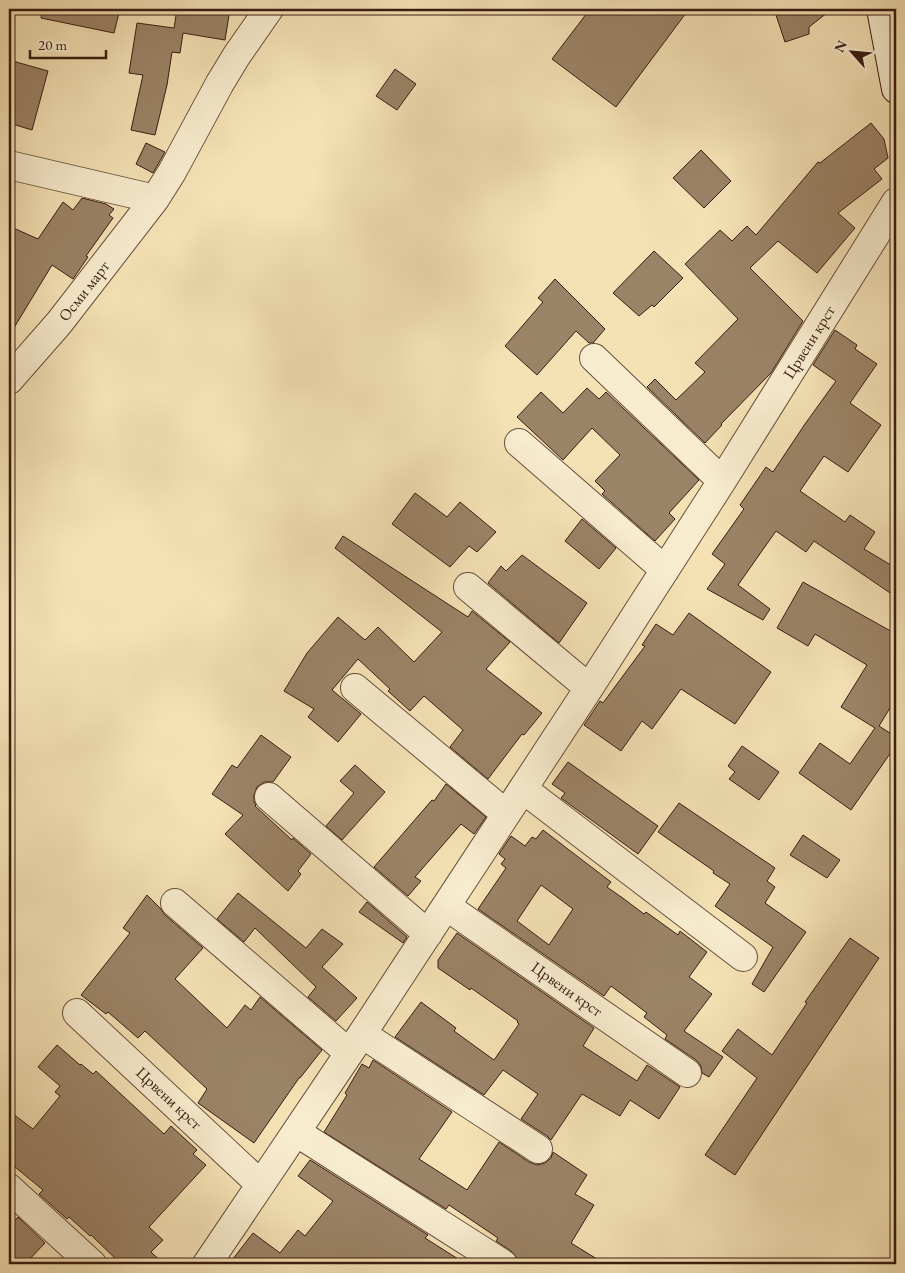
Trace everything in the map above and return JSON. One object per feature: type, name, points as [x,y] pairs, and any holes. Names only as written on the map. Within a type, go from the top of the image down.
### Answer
[{"type":"street","name":"Осми март","points":[[9,380],[59,323],[154,199],[172,172],[220,83],[269,9]]},
{"type":"street","points":[[881,9],[896,89]]},
{"type":"street","points":[[9,165],[154,199]]},
{"type":"street","name":"Црвени крст","points":[[207,1264],[428,934],[589,688],[722,481],[896,202]]},
{"type":"street","points":[[594,358],[722,481]]},
{"type":"street","points":[[519,443],[665,570]]},
{"type":"street","points":[[468,588],[589,688]]},
{"type":"street","points":[[355,688],[506,814]]},
{"type":"street","points":[[523,789],[743,958]]},
{"type":"street","points":[[269,797],[428,934]]},
{"type":"street","points":[[176,904],[355,1043],[538,1149]]},
{"type":"street","name":"Црвени крст","points":[[446,906],[687,1072]]},
{"type":"street","name":"Црвени крст","points":[[77,1013],[260,1184]]},
{"type":"street","points":[[296,1132],[504,1264]]},
{"type":"street","points":[[9,1188],[92,1264]]},
{"type":"building","points":[[42,9],[120,9],[114,33],[41,18]]},
{"type":"building","points":[[177,9],[230,9],[225,40],[183,33],[180,53],[172,52],[167,85],[155,135],[131,130],[143,75],[129,73],[137,23],[174,28]]},
{"type":"building","points":[[590,9],[689,9],[616,107],[552,59]]},
{"type":"building","points":[[774,9],[832,9],[809,27],[809,34],[785,42]]},
{"type":"building","points":[[9,60],[48,71],[32,130],[9,123]]},
{"type":"building","points":[[395,69],[416,84],[397,110],[376,96]]},
{"type":"building","points":[[871,123],[884,139],[888,158],[874,169],[882,179],[838,213],[855,228],[817,273],[778,241],[750,268],[803,321],[771,373],[705,443],[647,387],[655,379],[676,400],[705,372],[695,363],[738,319],[685,264],[720,230],[732,241],[747,226],[756,235],[818,162],[820,163]]},
{"type":"building","points":[[146,143],[165,152],[153,173],[136,164]]},
{"type":"building","points":[[701,150],[731,181],[704,208],[673,178]]},
{"type":"building","points":[[82,198],[106,204],[114,209],[109,215],[113,218],[86,256],[88,257],[73,279],[52,265],[9,336],[9,226],[38,239],[63,202],[73,210]]},
{"type":"building","points":[[654,251],[683,278],[654,307],[652,305],[639,316],[613,293]]},
{"type":"building","points":[[555,279],[605,329],[593,343],[589,343],[576,331],[537,375],[505,346],[543,302],[538,298]]},
{"type":"building","points":[[835,330],[857,345],[855,349],[877,364],[850,403],[881,425],[848,472],[824,456],[800,491],[845,522],[850,515],[875,532],[864,549],[896,568],[896,597],[814,541],[806,552],[776,531],[738,585],[770,609],[763,620],[707,589],[725,564],[712,554],[744,509],[740,505],[766,467],[773,472],[836,381],[813,365]]},
{"type":"building","points":[[587,388],[599,399],[606,392],[699,480],[669,513],[675,519],[655,541],[602,494],[605,491],[595,481],[620,455],[592,428],[563,460],[517,417],[541,392],[563,413]]},
{"type":"building","points":[[415,493],[447,517],[460,502],[496,532],[477,552],[469,546],[450,567],[392,524]]},
{"type":"building","points":[[582,519],[616,548],[599,569],[565,541]]},
{"type":"building","points":[[343,536],[468,617],[472,611],[510,642],[486,669],[542,713],[524,735],[522,734],[488,779],[450,747],[463,730],[424,696],[410,711],[358,659],[332,690],[361,714],[338,742],[308,717],[314,709],[284,691],[307,653],[338,617],[365,640],[378,627],[414,662],[442,632],[335,548]]},
{"type":"building","points":[[522,555],[587,603],[559,643],[488,583],[501,566],[506,571]]},
{"type":"building","points":[[803,582],[896,634],[896,698],[879,726],[896,737],[896,745],[851,810],[799,773],[820,743],[850,764],[875,728],[841,707],[867,665],[815,634],[808,646],[777,628]]},
{"type":"building","points":[[689,613],[771,672],[735,724],[681,689],[652,729],[642,721],[621,751],[584,725],[600,701],[603,703],[645,646],[642,645],[656,624],[673,635]]},
{"type":"building","points":[[261,735],[291,757],[273,782],[264,782],[257,787],[254,795],[255,806],[292,840],[293,838],[311,854],[298,871],[301,874],[288,891],[225,834],[243,815],[212,794],[232,765],[237,768]]},
{"type":"building","points":[[742,746],[779,772],[759,800],[729,779],[735,772],[728,766]]},
{"type":"building","points":[[568,762],[658,826],[638,854],[561,798],[565,793],[552,784]]},
{"type":"building","points":[[355,765],[385,792],[342,840],[326,826],[354,793],[340,781]]},
{"type":"building","points":[[446,784],[486,817],[474,834],[461,824],[415,877],[421,881],[408,896],[374,867],[432,800],[434,801]]},
{"type":"building","points":[[679,803],[775,868],[767,881],[775,887],[765,903],[806,932],[764,992],[752,984],[773,947],[715,906],[730,884],[658,832]]},
{"type":"building","points":[[543,830],[611,882],[607,887],[644,914],[646,912],[678,935],[680,931],[707,952],[689,977],[712,994],[684,1031],[723,1057],[709,1077],[702,1073],[701,1066],[696,1060],[665,1039],[667,1035],[644,1017],[647,1013],[611,986],[604,996],[478,909],[506,868],[501,864],[505,859],[499,854],[511,836],[525,846],[532,837],[536,839]],"holes":[[[541,885],[573,909],[549,945],[517,921]]]},
{"type":"building","points":[[803,835],[840,860],[827,878],[790,855]]},
{"type":"building","points":[[238,893],[306,948],[322,929],[343,944],[322,967],[357,998],[336,1021],[308,997],[316,987],[255,928],[244,942],[217,919]]},
{"type":"building","points":[[147,895],[165,915],[203,948],[175,979],[227,1028],[245,1005],[251,1010],[260,997],[322,1050],[299,1078],[254,1143],[198,1103],[207,1089],[145,1031],[138,1038],[108,1012],[106,1014],[81,995],[130,933],[123,928]]},
{"type":"building","points":[[367,902],[407,937],[403,943],[359,912]]},
{"type":"building","points":[[457,933],[594,1028],[583,1046],[637,1081],[647,1065],[680,1087],[659,1119],[630,1100],[620,1116],[582,1094],[551,1140],[521,1119],[538,1094],[503,1070],[484,1095],[395,1037],[421,1002],[456,1028],[454,1031],[494,1060],[519,1024],[518,1021],[471,988],[470,990],[438,968],[438,960]]},
{"type":"building","points":[[850,938],[879,958],[735,1175],[705,1155],[757,1078],[722,1051],[738,1029],[772,1055],[807,1003],[805,1002]]},
{"type":"building","points":[[57,1045],[93,1074],[96,1071],[164,1134],[171,1126],[197,1150],[193,1154],[206,1165],[149,1227],[163,1240],[151,1252],[164,1264],[121,1264],[91,1235],[69,1217],[67,1219],[39,1194],[43,1190],[9,1162],[9,1111],[33,1129],[60,1096],[55,1092],[60,1086],[38,1067]]},
{"type":"building","points":[[373,1060],[452,1112],[419,1159],[467,1190],[499,1142],[529,1162],[537,1165],[545,1163],[551,1158],[553,1152],[587,1175],[575,1194],[594,1205],[571,1243],[605,1264],[527,1264],[496,1241],[498,1238],[449,1205],[446,1209],[324,1132],[347,1095],[345,1093],[362,1064],[369,1068]]},
{"type":"building","points":[[310,1160],[428,1235],[425,1238],[466,1264],[229,1264],[253,1233],[280,1253],[298,1230],[305,1236],[333,1201],[298,1176]]},
{"type":"building","points":[[18,1217],[45,1243],[25,1264],[16,1264],[9,1257],[9,1227]]}]
